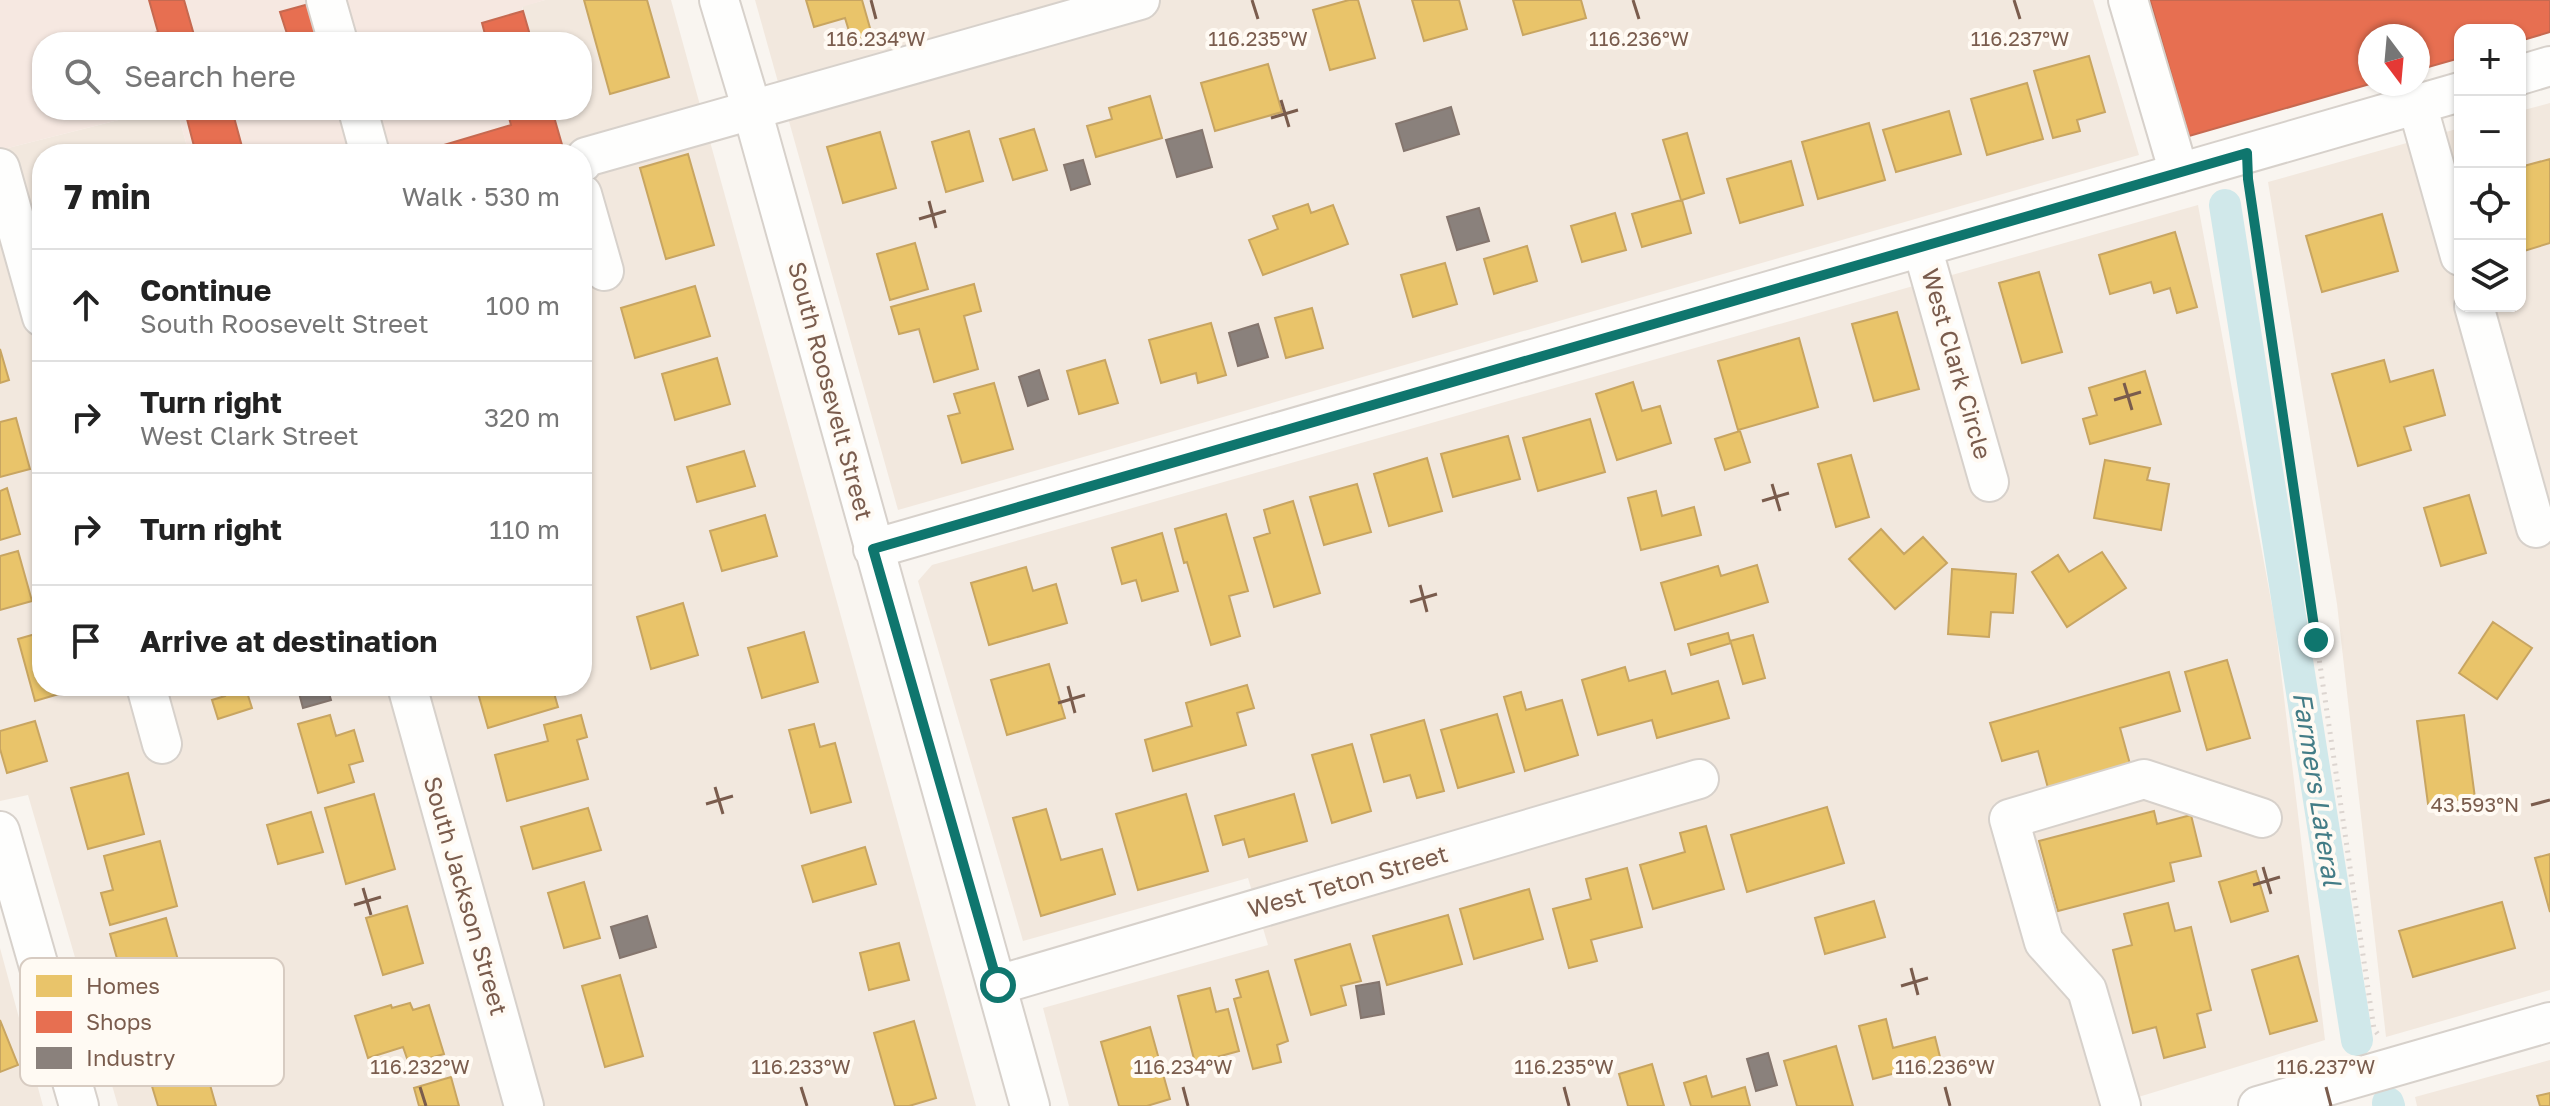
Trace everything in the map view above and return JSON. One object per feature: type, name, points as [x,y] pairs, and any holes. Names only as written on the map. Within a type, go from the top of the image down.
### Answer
[{"type":"street","points":[[326,0],[335,32]]},
{"type":"street","name":"South Roosevelt Street","points":[[719,0],[1030,1106]]},
{"type":"street","points":[[592,155],[1140,0]]},
{"type":"street","points":[[2128,0],[2179,173]]},
{"type":"street","points":[[2526,73],[2550,66]]},
{"type":"street","points":[[873,549],[2454,94]]},
{"type":"street","points":[[2417,104],[2455,240]]},
{"type":"street","points":[[361,120],[367,144]]},
{"type":"street","points":[[0,168],[32,282]]},
{"type":"street","points":[[592,229],[604,271]]},
{"type":"street","name":"West Clark Circle","points":[[1922,247],[1989,482]]},
{"type":"street","points":[[2476,312],[2536,528]]},
{"type":"street","points":[[149,696],[162,744]]},
{"type":"street","name":"South Jackson Street","points":[[410,696],[524,1106]]},
{"type":"street","name":"West Teton Street","points":[[998,985],[1699,779]]},
{"type":"street","points":[[2121,1106],[2087,990],[2044,942],[2009,819],[2144,779],[2262,818]]},
{"type":"street","points":[[0,831],[36,958]]},
{"type":"street","points":[[2258,1106],[2550,1022]]},
{"type":"street","points":[[73,1086],[79,1106]]},
{"type":"path","points":[[2247,153],[2252,209],[2374,1029],[2401,1065]]},
{"type":"shaded area","points":[[0,0],[545,0],[522,7],[529,32],[32,32],[32,120],[118,120],[0,150]]},
{"type":"shaded area","points":[[545,0],[671,0],[976,1106],[118,1106],[112,1086],[284,1086],[284,958],[75,958],[28,795],[0,801],[0,150],[118,120],[180,120],[186,144],[32,144],[32,696],[592,696],[592,144],[561,144],[554,120],[592,120],[592,32],[529,32],[522,6]]},
{"type":"shaded area","points":[[755,0],[2093,0],[2139,155],[898,510]]},
{"type":"shaded area","points":[[2550,103],[2550,990],[2386,1037],[2337,604],[2268,182],[2454,130],[2454,312],[2526,312],[2526,109]]},
{"type":"shaded area","points":[[180,120],[554,120],[561,144],[186,144]]},
{"type":"shaded area","points":[[2198,205],[2275,622],[2325,1040],[2109,1106],[1069,1106],[1043,1008],[1268,945],[1248,878],[1023,941],[918,581],[932,565]]},
{"type":"shaded area","points":[[0,948],[20,1021],[20,1086],[38,1086],[43,1106],[0,1106]]},
{"type":"shaded area","points":[[2550,1060],[2550,1106],[2417,1106],[2415,1097]]},
{"type":"building: Homes","points":[[584,0],[647,0],[669,77],[610,94]]},
{"type":"building: Homes","points":[[806,0],[862,0],[872,35],[852,41],[845,18],[814,27]]},
{"type":"building: Homes","points":[[1358,0],[1375,58],[1330,70],[1313,10]]},
{"type":"building: Homes","points":[[1412,0],[1459,0],[1467,29],[1424,41]]},
{"type":"building: Homes","points":[[1513,0],[1581,0],[1586,18],[1523,35]]},
{"type":"building: Homes","points":[[2089,56],[2105,112],[2077,120],[2080,131],[2053,138],[2034,71]]},
{"type":"building: Homes","points":[[1268,64],[1282,112],[1215,131],[1201,83]]},
{"type":"building: Homes","points":[[2027,83],[2043,139],[1987,155],[1971,99]]},
{"type":"building: Homes","points":[[1150,96],[1162,138],[1096,157],[1087,126],[1112,119],[1109,108]]},
{"type":"building: Homes","points":[[1949,111],[1961,154],[1896,172],[1883,130]]},
{"type":"building: Homes","points":[[1869,123],[1885,180],[1818,199],[1802,142]]},
{"type":"building: Homes","points":[[1034,129],[1047,170],[1013,180],[1000,139]]},
{"type":"building: Homes","points":[[969,131],[983,181],[946,192],[932,142]]},
{"type":"building: Homes","points":[[880,132],[896,188],[843,203],[827,147]]},
{"type":"building: Homes","points":[[1687,133],[1704,193],[1682,200],[1691,233],[1642,247],[1632,214],[1681,200],[1663,140]]},
{"type":"building: Homes","points":[[688,154],[714,245],[666,259],[640,168]]},
{"type":"building: Homes","points":[[2550,159],[2550,243],[2526,250],[2526,168],[2526,165]]},
{"type":"building: Homes","points":[[1791,161],[1803,205],[1740,223],[1727,179]]},
{"type":"building: Homes","points":[[1308,204],[1311,213],[1333,205],[1348,244],[1263,275],[1249,240],[1278,229],[1273,216]]},
{"type":"building: Homes","points":[[1615,213],[1626,250],[1582,262],[1571,226]]},
{"type":"building: Homes","points":[[2382,214],[2398,271],[2322,292],[2306,236]]},
{"type":"building: Homes","points":[[2175,232],[2197,307],[2177,313],[2170,288],[2154,293],[2151,282],[2110,294],[2099,255]]},
{"type":"building: Homes","points":[[915,243],[928,289],[890,300],[877,254]]},
{"type":"building: Homes","points":[[1527,246],[1537,281],[1494,294],[1484,259]]},
{"type":"building: Homes","points":[[1445,263],[1457,304],[1413,317],[1401,275]]},
{"type":"building: Homes","points":[[2039,272],[2062,352],[2022,363],[1999,283]]},
{"type":"building: Homes","points":[[974,284],[981,311],[964,316],[978,369],[934,382],[919,329],[899,334],[891,307]]},
{"type":"building: Homes","points":[[695,286],[710,336],[635,358],[621,308]]},
{"type":"building: Homes","points":[[1312,308],[1323,348],[1286,358],[1275,318]]},
{"type":"building: Homes","points":[[1897,312],[1919,389],[1874,401],[1852,324]]},
{"type":"building: Homes","points":[[1211,323],[1226,375],[1198,383],[1196,373],[1161,383],[1149,340]]},
{"type":"building: Homes","points":[[1799,338],[1818,407],[1738,430],[1718,361]]},
{"type":"building: Homes","points":[[0,349],[9,380],[0,383]]},
{"type":"building: Homes","points":[[717,358],[730,404],[675,420],[662,374]]},
{"type":"building: Homes","points":[[1105,360],[1118,403],[1079,414],[1067,371]]},
{"type":"building: Homes","points":[[2384,360],[2390,382],[2433,370],[2445,415],[2404,427],[2411,450],[2358,466],[2332,374]]},
{"type":"building: Homes","points":[[2145,371],[2161,424],[2090,444],[2083,419],[2097,415],[2089,388]]},
{"type":"building: Homes","points":[[1633,382],[1642,411],[1660,406],[1671,443],[1617,460],[1596,394]]},
{"type":"building: Homes","points":[[994,383],[1013,449],[962,463],[948,416],[960,413],[954,394]]},
{"type":"building: Homes","points":[[16,418],[30,469],[0,477],[0,422]]},
{"type":"building: Homes","points":[[1590,419],[1605,472],[1538,491],[1523,438]]},
{"type":"building: Homes","points":[[1740,431],[1750,462],[1725,470],[1715,439]]},
{"type":"building: Homes","points":[[1508,436],[1520,479],[1453,497],[1441,454]]},
{"type":"building: Homes","points":[[744,451],[755,486],[697,502],[687,467]]},
{"type":"building: Homes","points":[[1851,455],[1869,517],[1836,527],[1818,464]]},
{"type":"building: Homes","points":[[1427,458],[1442,511],[1389,526],[1374,474]]},
{"type":"building: Homes","points":[[2105,460],[2150,468],[2147,480],[2169,484],[2161,530],[2094,518]]},
{"type":"building: Homes","points":[[1357,484],[1371,532],[1324,545],[1310,497]]},
{"type":"building: Homes","points":[[7,488],[20,534],[0,540],[0,491]]},
{"type":"building: Homes","points":[[1656,491],[1662,516],[1694,507],[1701,535],[1641,550],[1628,498]]},
{"type":"building: Homes","points":[[2469,495],[2486,553],[2441,566],[2424,508]]},
{"type":"building: Homes","points":[[1293,501],[1320,593],[1274,607],[1254,538],[1270,533],[1264,510]]},
{"type":"building: Homes","points":[[1226,514],[1248,591],[1229,596],[1240,636],[1211,645],[1175,529]]},
{"type":"building: Homes","points":[[765,515],[777,556],[722,571],[710,531]]},
{"type":"building: Homes","points":[[1881,529],[1904,554],[1923,537],[1947,563],[1895,609],[1849,559]]},
{"type":"building: Homes","points":[[1162,533],[1178,591],[1142,601],[1136,580],[1122,584],[1112,548]]},
{"type":"building: Homes","points":[[18,551],[32,601],[0,610],[0,556]]},
{"type":"building: Homes","points":[[2102,552],[2126,588],[2067,627],[2032,572],[2058,555],[2069,572]]},
{"type":"building: Homes","points":[[1757,565],[1768,602],[1675,630],[1661,583],[1718,566],[1721,576]]},
{"type":"building: Homes","points":[[1026,567],[1033,591],[1056,584],[1067,623],[989,645],[971,583]]},
{"type":"building: Homes","points":[[1952,569],[2016,574],[2013,613],[1991,612],[1989,637],[1948,634]]},
{"type":"building: Homes","points":[[683,603],[698,655],[651,669],[637,617]]},
{"type":"building: Homes","points":[[2493,622],[2532,648],[2497,699],[2459,673]]},
{"type":"building: Homes","points":[[804,632],[818,682],[762,698],[748,648]]},
{"type":"building: Homes","points":[[1728,633],[1730,641],[1753,635],[1765,678],[1743,684],[1731,643],[1691,655],[1688,644]]},
{"type":"building: Homes","points":[[32,635],[32,690],[18,639]]},
{"type":"building: Homes","points":[[2227,660],[2250,738],[2207,750],[2185,672]]},
{"type":"building: Homes","points":[[1049,664],[1065,718],[1007,735],[991,680]]},
{"type":"building: Homes","points":[[1625,667],[1629,681],[1665,671],[1672,694],[1718,681],[1729,718],[1657,738],[1652,720],[1598,735],[1582,680]]},
{"type":"building: Homes","points":[[2169,672],[2180,711],[2120,728],[2130,764],[2048,788],[2038,751],[2002,761],[1990,723]]},
{"type":"building: Homes","points":[[1247,685],[1254,708],[1237,713],[1246,745],[1153,771],[1145,740],[1192,726],[1186,703]]},
{"type":"building: Homes","points":[[1521,692],[1526,710],[1562,700],[1578,755],[1525,771],[1504,697]]},
{"type":"building: Homes","points":[[34,696],[52,696],[35,701]]},
{"type":"building: Homes","points":[[225,696],[248,696],[252,708],[218,719],[212,700]]},
{"type":"building: Homes","points":[[479,696],[555,696],[558,707],[488,728]]},
{"type":"building: Homes","points":[[1497,714],[1514,772],[1458,788],[1441,730]]},
{"type":"building: Homes","points":[[330,715],[336,736],[354,730],[363,761],[349,765],[354,782],[318,793],[298,724]]},
{"type":"building: Homes","points":[[581,715],[587,737],[577,740],[588,779],[507,801],[495,755],[548,741],[544,725]]},
{"type":"building: Homes","points":[[2464,715],[2475,798],[2428,804],[2417,721]]},
{"type":"building: Homes","points":[[1424,720],[1444,791],[1417,798],[1410,775],[1384,782],[1371,735]]},
{"type":"building: Homes","points":[[35,721],[47,761],[7,773],[0,749],[0,731]]},
{"type":"building: Homes","points":[[814,724],[820,747],[835,743],[851,802],[811,813],[789,730]]},
{"type":"building: Homes","points":[[1352,744],[1371,811],[1332,823],[1312,755]]},
{"type":"building: Homes","points":[[128,773],[144,834],[88,849],[71,788]]},
{"type":"building: Homes","points":[[374,794],[395,869],[346,884],[325,808]]},
{"type":"building: Homes","points":[[1186,794],[1208,871],[1138,890],[1116,814]]},
{"type":"building: Homes","points":[[1294,794],[1307,841],[1249,857],[1244,839],[1223,845],[1215,816]]},
{"type":"building: Homes","points":[[1827,807],[1844,863],[1747,892],[1731,835]]},
{"type":"building: Homes","points":[[588,808],[601,850],[533,869],[521,827]]},
{"type":"building: Homes","points":[[1046,809],[1061,860],[1102,849],[1115,894],[1041,916],[1013,818]]},
{"type":"building: Homes","points":[[2154,811],[2157,824],[2191,815],[2201,856],[2170,863],[2174,881],[2058,911],[2039,841]]},
{"type":"building: Homes","points":[[311,812],[323,852],[278,864],[267,825]]},
{"type":"building: Homes","points":[[1706,826],[1724,889],[1653,909],[1640,865],[1685,852],[1680,833]]},
{"type":"building: Homes","points":[[160,841],[177,906],[110,925],[101,893],[113,890],[104,856]]},
{"type":"building: Homes","points":[[865,847],[876,884],[813,902],[802,866]]},
{"type":"building: Homes","points":[[2550,854],[2550,912],[2535,858]]},
{"type":"building: Homes","points":[[1627,868],[1642,927],[1591,940],[1597,961],[1569,968],[1553,909],[1591,899],[1586,879]]},
{"type":"building: Homes","points":[[2256,871],[2268,911],[2231,922],[2219,882]]},
{"type":"building: Homes","points":[[584,882],[600,938],[564,948],[548,893]]},
{"type":"building: Homes","points":[[1529,889],[1543,939],[1474,959],[1460,909]]},
{"type":"building: Homes","points":[[1874,901],[1885,937],[1825,954],[1815,918]]},
{"type":"building: Homes","points":[[2502,902],[2515,948],[2413,977],[2399,931]]},
{"type":"building: Homes","points":[[2168,903],[2175,931],[2191,927],[2211,1010],[2197,1014],[2205,1047],[2164,1058],[2156,1027],[2133,1033],[2113,950],[2132,945],[2124,914]]},
{"type":"building: Homes","points":[[407,906],[423,963],[383,975],[366,918]]},
{"type":"building: Homes","points":[[1448,915],[1462,964],[1387,985],[1373,936]]},
{"type":"building: Homes","points":[[166,918],[177,958],[117,958],[110,934]]},
{"type":"building: Homes","points":[[899,943],[909,980],[869,990],[860,953]]},
{"type":"building: Homes","points":[[1350,944],[1361,981],[1341,986],[1346,1005],[1311,1015],[1295,960]]},
{"type":"building: Homes","points":[[2298,956],[2317,1021],[2270,1034],[2252,970]]},
{"type":"building: Homes","points":[[1268,971],[1288,1041],[1277,1045],[1281,1062],[1253,1069],[1234,999],[1241,997],[1236,980]]},
{"type":"building: Homes","points":[[620,975],[643,1056],[605,1067],[582,986]]},
{"type":"building: Homes","points":[[1210,988],[1216,1012],[1228,1009],[1239,1051],[1195,1063],[1178,996]]},
{"type":"building: Homes","points":[[410,1003],[413,1010],[429,1005],[444,1054],[409,1064],[403,1047],[368,1058],[355,1016],[391,1005],[392,1008]]},
{"type":"building: Homes","points":[[1886,1019],[1893,1048],[1935,1037],[1941,1061],[1873,1079],[1859,1026]]},
{"type":"building: Homes","points":[[0,1020],[18,1065],[0,1072]]},
{"type":"building: Homes","points":[[914,1021],[936,1098],[909,1106],[895,1106],[874,1033]]},
{"type":"building: Homes","points":[[1150,1027],[1170,1099],[1147,1106],[1119,1106],[1101,1042]]},
{"type":"building: Homes","points":[[1836,1046],[1853,1106],[1797,1106],[1784,1061]]},
{"type":"building: Homes","points":[[1652,1064],[1664,1106],[1628,1106],[1619,1074]]},
{"type":"building: Homes","points":[[1706,1076],[1712,1097],[1745,1087],[1750,1106],[1691,1106],[1684,1083]]},
{"type":"building: Homes","points":[[451,1077],[459,1106],[419,1106],[414,1088]]},
{"type":"building: Homes","points":[[152,1086],[210,1086],[216,1106],[158,1106]]},
{"type":"building: Homes","points":[[2550,1093],[2550,1106],[2540,1106],[2537,1096]]},
{"type":"building: Shops","points":[[149,0],[184,0],[193,32],[158,32]]},
{"type":"building: Shops","points":[[2150,0],[2550,0],[2550,32],[2526,39],[2526,24],[2454,24],[2454,60],[2430,67],[2430,24],[2358,24],[2358,87],[2189,136]]},
{"type":"building: Shops","points":[[309,4],[317,32],[286,32],[280,12]]},
{"type":"building: Shops","points":[[523,11],[529,32],[484,32],[482,23]]},
{"type":"building: Shops","points":[[187,120],[235,120],[241,144],[193,144]]},
{"type":"building: Shops","points":[[510,120],[555,120],[562,144],[447,144],[511,125]]},
{"type":"building: Industry","points":[[1451,107],[1459,134],[1404,151],[1396,124]]},
{"type":"building: Industry","points":[[1202,130],[1212,167],[1177,177],[1166,140]]},
{"type":"building: Industry","points":[[1083,160],[1090,184],[1071,190],[1064,165]]},
{"type":"building: Industry","points":[[1479,208],[1489,241],[1457,250],[1447,217]]},
{"type":"building: Industry","points":[[1258,324],[1268,357],[1238,366],[1229,333]]},
{"type":"building: Industry","points":[[1039,370],[1048,399],[1028,406],[1019,377]]},
{"type":"building: Industry","points":[[300,696],[330,696],[331,700],[303,708]]},
{"type":"building: Industry","points":[[647,916],[656,947],[620,958],[611,927]]},
{"type":"building: Industry","points":[[1379,982],[1384,1014],[1361,1018],[1356,986]]},
{"type":"building: Industry","points":[[1768,1053],[1777,1085],[1756,1091],[1747,1059]]},
{"type":"waterway","name":"Farmers Lateral","points":[[2225,205],[2357,1040]]},
{"type":"route","points":[[998,985],[873,549],[2247,153],[2248,179],[2316,640]]}]
